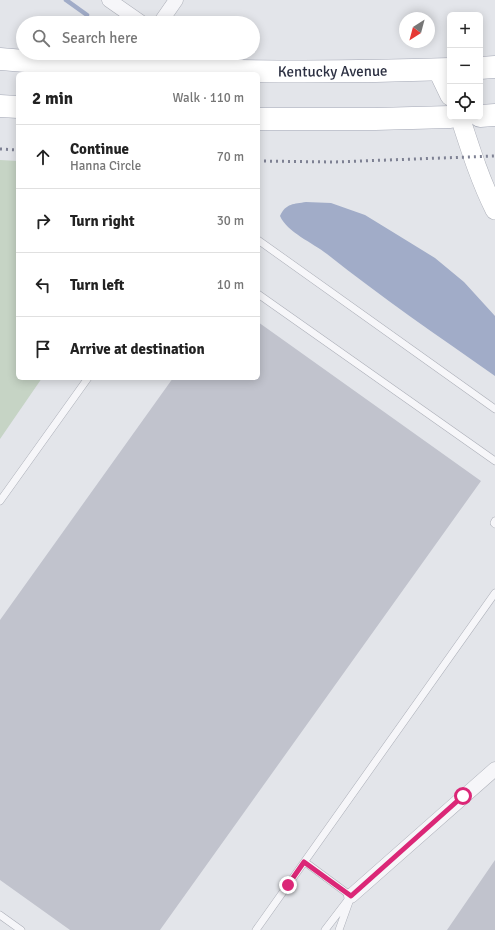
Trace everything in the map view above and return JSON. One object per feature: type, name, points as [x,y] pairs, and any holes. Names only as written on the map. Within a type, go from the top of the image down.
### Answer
[{"type":"main road","name":"Kentucky Avenue","points":[[0,59],[76,65],[149,65],[235,71],[443,69]]},
{"type":"main road","points":[[483,68],[495,67]]},
{"type":"main road","points":[[0,106],[16,107]]},
{"type":"main road","points":[[483,116],[495,115]]},
{"type":"main road","points":[[260,119],[447,117]]},
{"type":"street","points":[[109,0],[132,16]]},
{"type":"street","points":[[165,16],[176,0]]},
{"type":"street","points":[[443,69],[447,84]]},
{"type":"street","points":[[461,120],[473,158],[486,192],[495,210]]},
{"type":"street","points":[[351,896],[495,769]]},
{"type":"lane","points":[[260,241],[495,408]]},
{"type":"lane","points":[[260,295],[495,461]]},
{"type":"lane","points":[[0,501],[87,380]]},
{"type":"lane","points":[[256,930],[495,593]]},
{"type":"lane","points":[[304,862],[351,896]]},
{"type":"lane","points":[[325,930],[351,896]]},
{"type":"lane","points":[[339,930],[351,896]]},
{"type":"lane","points":[[0,915],[21,930]]},
{"type":"green space","points":[[0,160],[16,161],[16,380],[41,380],[0,439]]},
{"type":"water","points":[[306,202],[331,203],[365,215],[435,258],[464,282],[495,316],[495,376],[288,227],[280,216],[282,212],[288,206]]},
{"type":"building","points":[[260,323],[481,481],[160,930],[70,930],[0,880],[0,620],[172,380],[260,380]]},
{"type":"building","points":[[495,860],[495,930],[447,930]]},
{"type":"waterway","points":[[66,0],[87,15]]},
{"type":"railway","points":[[0,149],[16,150]]},
{"type":"railway","points":[[260,161],[334,162],[495,156]]},
{"type":"route","points":[[288,885],[304,862],[351,896],[463,796]]}]
